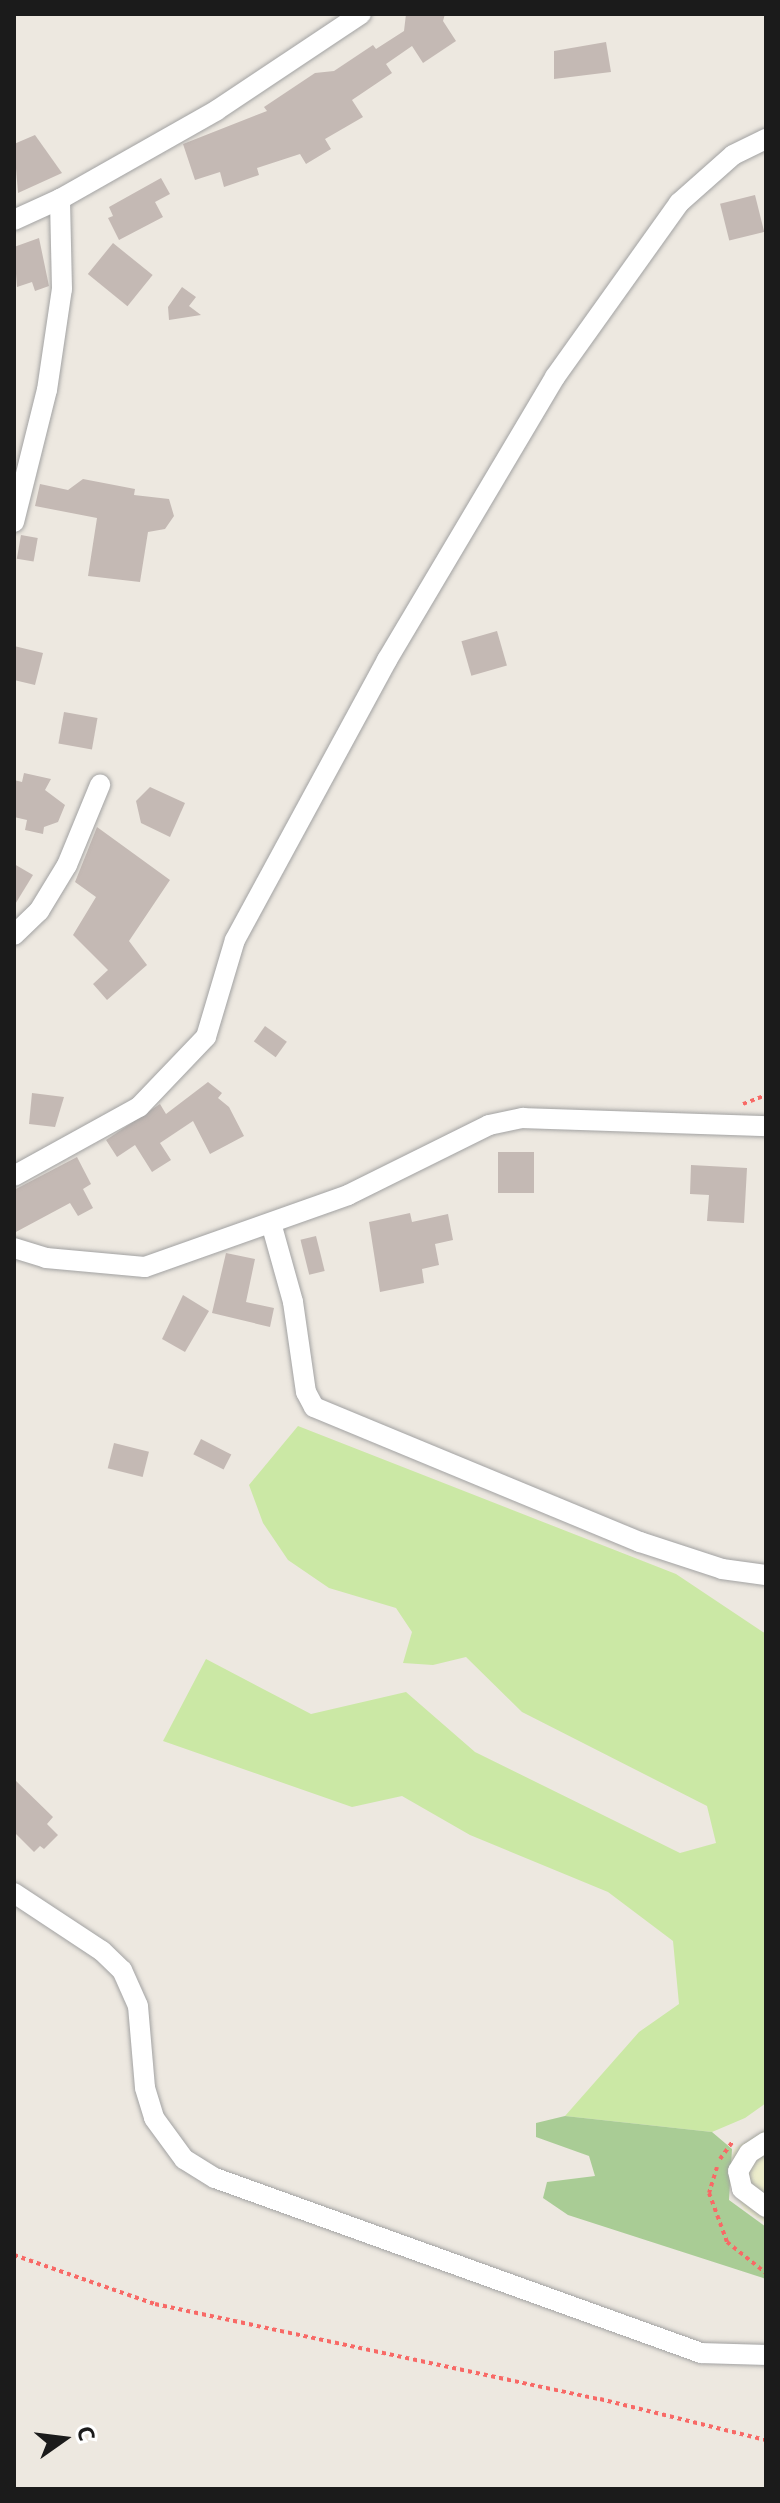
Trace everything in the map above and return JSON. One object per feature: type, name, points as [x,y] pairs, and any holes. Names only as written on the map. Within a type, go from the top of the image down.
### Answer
[{"type":"street","points":[[14,220],[60,199],[217,110],[361,14]]},
{"type":"street","points":[[14,1176],[139,1107],[206,1037],[235,940],[387,660],[555,377],[679,203],[733,155],[766,139]]},
{"type":"street","points":[[14,522],[47,390],[62,289],[60,199]]},
{"type":"street","points":[[14,935],[39,911],[67,865],[100,785]]},
{"type":"street","points":[[14,1248],[46,1258],[145,1267],[348,1195],[489,1125],[523,1118],[611,1118],[766,1126]]},
{"type":"street","points":[[271,1223],[293,1302],[306,1392],[314,1407],[640,1542],[722,1569],[766,1575]]},
{"type":"street","points":[[14,1893],[122,1970],[138,2006],[145,2088],[154,2118],[184,2159],[215,2178],[688,2349],[766,2355]]},
{"type":"street","points":[[766,2142],[749,2153],[738,2171],[742,2189],[766,2207]]},
{"type":"path","points":[[14,2255],[155,2304],[585,2395],[766,2440]]},
{"type":"green space","points":[[298,1426],[676,1574],[766,1634],[766,2103],[745,2118],[712,2132],[565,2116],[639,2032],[679,2004],[673,1941],[608,1892],[470,1835],[402,1796],[352,1807],[163,1741],[206,1659],[311,1714],[406,1692],[475,1752],[680,1853],[716,1843],[707,1806],[522,1712],[466,1657],[433,1665],[403,1663],[412,1632],[396,1608],[329,1588],[288,1560],[263,1523],[249,1485]]},
{"type":"green space","points":[[565,2116],[712,2132],[732,2149],[729,2200],[766,2227],[766,2279],[568,2215],[543,2198],[547,2182],[595,2176],[589,2156],[536,2137],[536,2123]]},
{"type":"green space","points":[[766,2129],[766,2223],[744,2209],[724,2175],[735,2148]]},
{"type":"building","points":[[406,14],[445,14],[443,21],[456,41],[423,63],[412,46],[386,64],[392,73],[352,100],[363,117],[325,139],[331,149],[306,164],[300,154],[257,168],[259,175],[224,187],[220,172],[195,180],[183,144],[267,111],[264,107],[315,73],[334,71],[373,45],[376,49],[404,31]]},
{"type":"building","points":[[606,42],[611,72],[554,79],[554,51]]},
{"type":"building","points":[[35,135],[62,173],[18,193],[14,144]]},
{"type":"building","points":[[161,178],[170,194],[155,202],[163,217],[119,240],[108,218],[113,216],[109,207]]},
{"type":"building","points":[[755,195],[764,232],[729,241],[720,204]]},
{"type":"building","points":[[39,238],[49,286],[35,291],[32,282],[17,287],[14,247]]},
{"type":"building","points":[[113,243],[153,275],[127,306],[88,274]]},
{"type":"building","points":[[182,287],[196,297],[189,306],[201,315],[169,320],[168,307]]},
{"type":"building","points":[[83,479],[135,489],[134,495],[169,499],[174,516],[165,529],[148,532],[140,582],[88,576],[97,518],[35,506],[40,484],[68,490]]},
{"type":"building","points":[[21,535],[38,538],[34,562],[17,559]]},
{"type":"building","points":[[497,631],[507,666],[471,676],[461,641]]},
{"type":"building","points":[[14,646],[43,653],[35,685],[14,680]]},
{"type":"building","points":[[64,712],[97,718],[92,749],[58,744]]},
{"type":"building","points":[[24,773],[51,779],[45,790],[65,805],[58,822],[44,827],[43,834],[25,830],[27,820],[14,817],[14,780],[22,782]]},
{"type":"building","points":[[150,787],[185,803],[170,837],[141,823],[136,801]]},
{"type":"building","points":[[97,827],[170,880],[129,941],[147,965],[107,1000],[93,984],[108,970],[73,935],[96,897],[75,882]]},
{"type":"building","points":[[14,864],[33,875],[14,906]]},
{"type":"building","points":[[265,1026],[287,1042],[276,1057],[254,1041]]},
{"type":"building","points":[[208,1082],[222,1093],[218,1098],[229,1107],[244,1136],[210,1154],[193,1121],[160,1143],[171,1160],[152,1172],[135,1145],[117,1157],[106,1140],[160,1104],[166,1114]]},
{"type":"building","points":[[32,1093],[64,1097],[55,1127],[29,1124]]},
{"type":"building","points":[[498,1152],[534,1152],[534,1193],[498,1193]]},
{"type":"building","points":[[77,1157],[91,1184],[83,1189],[93,1208],[78,1216],[70,1203],[14,1233],[14,1190]]},
{"type":"building","points":[[691,1165],[747,1168],[744,1223],[707,1221],[709,1195],[690,1194]]},
{"type":"building","points":[[410,1213],[412,1222],[448,1214],[453,1240],[435,1244],[439,1265],[422,1269],[424,1283],[380,1292],[369,1222]]},
{"type":"building","points":[[316,1236],[325,1271],[309,1275],[300,1240]]},
{"type":"building","points":[[226,1253],[255,1259],[246,1302],[274,1308],[270,1327],[212,1313]]},
{"type":"building","points":[[183,1295],[209,1311],[185,1352],[162,1339]]},
{"type":"building","points":[[201,1439],[231,1454],[224,1470],[193,1454]]},
{"type":"building","points":[[114,1443],[149,1452],[143,1477],[108,1468]]},
{"type":"building","points":[[14,1779],[53,1817],[47,1824],[58,1835],[44,1849],[40,1846],[34,1852],[14,1832]]}]
